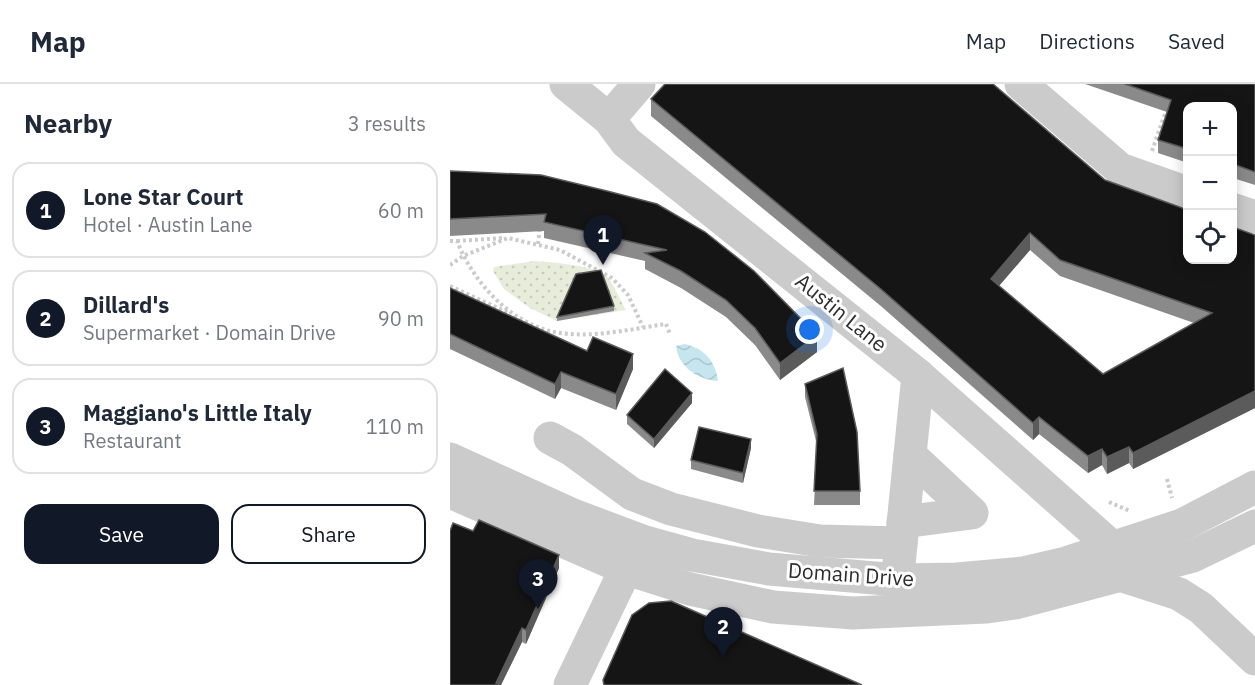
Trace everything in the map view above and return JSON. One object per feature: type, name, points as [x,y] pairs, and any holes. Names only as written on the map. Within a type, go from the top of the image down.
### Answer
[{"type":"street","name":"Austin Lane","points":[[566,84],[609,119],[626,142],[918,375],[1115,561]]},
{"type":"street","points":[[609,119],[639,84]]},
{"type":"street","points":[[1021,84],[1120,169],[1183,191]]},
{"type":"street","points":[[1236,210],[1255,217]]},
{"type":"street","points":[[898,580],[918,375]]},
{"type":"street","points":[[550,438],[572,450],[632,495],[671,510],[758,531],[820,540],[902,532],[972,513],[910,455]]},
{"type":"street","name":"Domain Drive","points":[[450,459],[573,515],[645,542],[692,555],[769,570],[898,580],[957,579],[987,592]]},
{"type":"street","name":"Domain Drive","points":[[1115,561],[1175,507],[1255,487]]},
{"type":"street","name":"Domain Drive","points":[[450,492],[624,568],[690,589],[773,607],[853,613],[987,592],[1023,573],[1066,562],[1193,556],[1255,526]]},
{"type":"street","points":[[618,532],[632,495]]},
{"type":"street","points":[[1175,507],[1221,626]]},
{"type":"street","points":[[570,685],[620,581],[624,568],[628,561],[640,556],[708,574],[764,585],[809,590],[865,578]]},
{"type":"street","points":[[1115,561],[1201,608],[1255,659]]},
{"type":"path","points":[[1149,161],[1166,111]]},
{"type":"path","points":[[538,244],[541,223]]},
{"type":"path","points":[[450,265],[463,256],[508,238]]},
{"type":"path","points":[[450,241],[508,238],[560,250],[612,278],[628,296],[643,327]]},
{"type":"path","points":[[457,241],[463,256],[491,295],[520,319]]},
{"type":"path","points":[[450,286],[551,331],[579,334],[616,332],[666,324],[670,334]]},
{"type":"path","points":[[1167,479],[1175,507]]},
{"type":"path","points":[[1161,500],[1175,507]]},
{"type":"path","points":[[1109,502],[1128,511],[1139,508]]},
{"type":"green space","points":[[534,261],[572,265],[600,273],[607,277],[626,310],[557,321],[530,308],[504,289],[493,271],[494,267]]},
{"type":"water","points":[[685,344],[698,349],[708,357],[718,381],[697,375],[685,366],[676,346]]},
{"type":"building","points":[[665,84],[993,84],[1105,180],[1183,208],[1183,264],[1237,264],[1237,228],[1255,235],[1255,391],[1133,453],[1129,447],[1107,457],[1102,449],[1088,456],[1039,417],[1033,423],[882,290],[651,99]],"holes":[[[1030,233],[1060,260],[1212,313],[1103,374],[991,279]]]},
{"type":"building","points":[[1125,84],[1255,84],[1255,172],[1237,165],[1237,102],[1183,102],[1183,148],[1158,140],[1171,100]]},
{"type":"building","points":[[450,171],[541,175],[657,204],[705,232],[754,271],[817,335],[780,363],[755,328],[726,300],[681,271],[645,253],[667,250],[544,222],[546,214],[450,219]]},
{"type":"building","points":[[601,270],[614,306],[557,317],[576,274]]},
{"type":"building","points":[[450,288],[587,351],[593,337],[633,354],[616,394],[561,372],[555,384],[450,334]]},
{"type":"building","points":[[843,368],[857,432],[860,491],[814,491],[817,434],[805,384]]},
{"type":"building","points":[[665,369],[692,393],[654,439],[627,415]]},
{"type":"building","points":[[699,427],[751,439],[743,473],[691,460]]},
{"type":"building","points":[[479,520],[559,555],[526,630],[522,628],[496,683],[499,685],[450,685],[450,531],[453,523],[473,531]]},
{"type":"building","points":[[671,601],[862,685],[604,685],[603,680],[632,615],[649,603]]},
{"type":"place","name":"Lone Star Court","points":[[603,265]]},
{"type":"place","name":"Maggiano's Little Italy","points":[[538,609]]},
{"type":"place","name":"Dillard's","points":[[723,657]]}]
